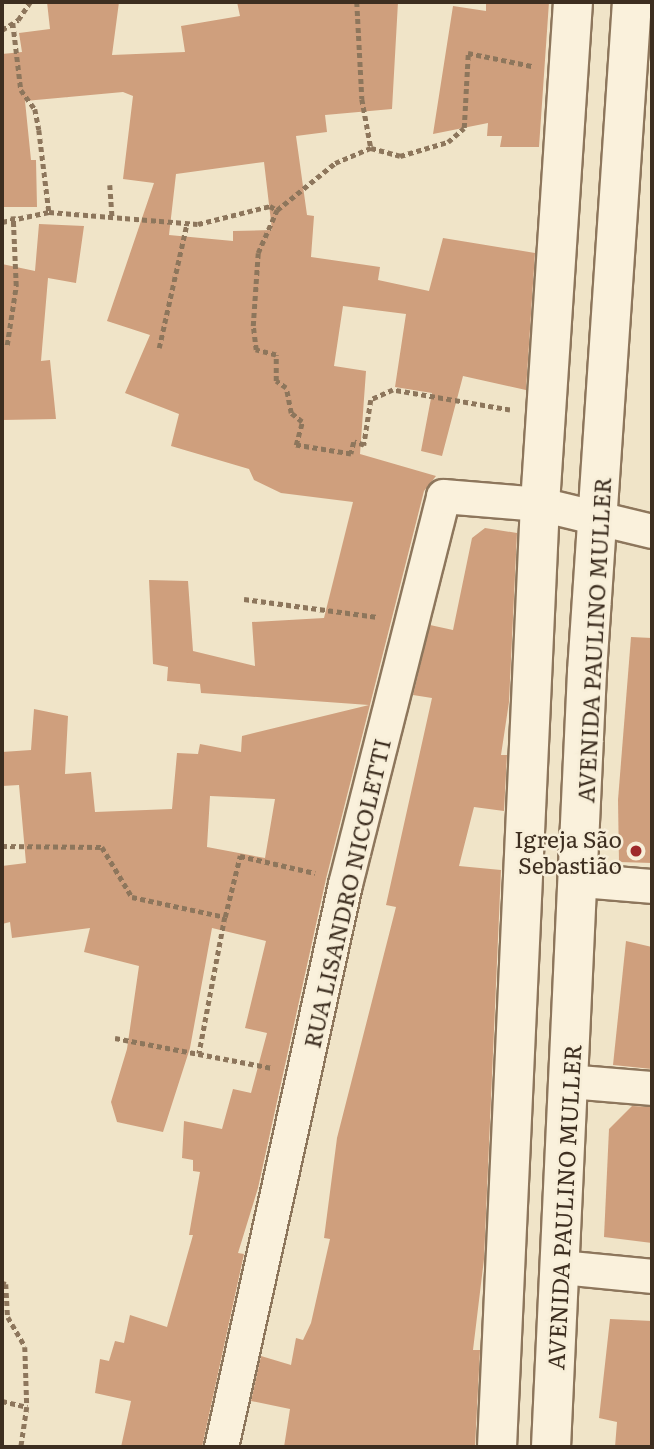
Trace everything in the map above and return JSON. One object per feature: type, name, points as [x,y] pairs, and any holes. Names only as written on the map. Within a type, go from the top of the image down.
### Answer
[{"type":"main road","points":[[497,1447],[540,504],[549,416],[573,2]]},
{"type":"main road","name":"AVENIDA PAULINO MULLER","points":[[551,1447],[568,1081],[632,2]]},
{"type":"street","name":"RUA LISANDRO NICOLETTI","points":[[221,1447],[345,884],[443,496],[540,504],[652,531]]},
{"type":"street","points":[[580,880],[652,886]]},
{"type":"street","points":[[568,1081],[652,1088]]},
{"type":"street","points":[[561,1267],[652,1276]]},
{"type":"path","points":[[2,30],[13,23],[30,2]]},
{"type":"path","points":[[358,2],[362,99],[371,148]]},
{"type":"path","points":[[13,23],[21,90],[34,108],[39,130],[49,212]]},
{"type":"path","points":[[549,416],[393,390],[371,400],[364,445],[354,442],[351,454],[296,445],[302,422],[291,413],[286,388],[276,381],[276,355],[256,350],[253,345],[258,253],[276,210],[335,163],[371,148],[400,156],[448,142],[464,128],[468,53],[570,71]]},
{"type":"path","points":[[110,185],[112,218]]},
{"type":"path","points":[[2,222],[13,216],[49,212],[187,223],[270,206],[276,210]]},
{"type":"path","points":[[7,345],[16,297],[13,216]]},
{"type":"path","points":[[159,348],[187,223]]},
{"type":"path","points":[[244,599],[304,603],[412,625]]},
{"type":"path","points":[[2,846],[102,847],[132,897],[225,917]]},
{"type":"path","points":[[199,1054],[225,917],[240,856],[345,884]]},
{"type":"path","points":[[115,1038],[303,1074]]},
{"type":"path","points":[[2,1283],[6,1284],[8,1317],[25,1347],[27,1407],[21,1447]]},
{"type":"path","points":[[2,1401],[27,1407]]},
{"type":"building","points":[[47,2],[119,2],[112,55],[185,52],[181,26],[240,16],[237,2],[398,2],[392,109],[325,115],[327,132],[296,136],[307,215],[314,216],[311,257],[380,267],[378,280],[429,291],[443,238],[535,253],[526,390],[463,376],[442,456],[421,451],[432,393],[395,387],[406,314],[343,306],[334,366],[366,371],[360,454],[436,476],[424,491],[326,879],[258,1188],[238,1253],[244,1254],[202,1447],[121,1447],[131,1401],[95,1393],[100,1359],[109,1361],[115,1341],[124,1343],[130,1315],[167,1327],[193,1235],[189,1235],[200,1172],[193,1171],[193,1160],[182,1158],[184,1121],[222,1129],[233,1089],[251,1093],[267,1033],[245,1028],[266,941],[212,928],[190,1048],[163,1132],[117,1122],[111,1102],[127,1049],[139,966],[84,952],[90,928],[12,938],[10,922],[2,924],[2,866],[26,863],[19,785],[2,786],[2,752],[31,750],[34,709],[68,716],[65,774],[91,772],[95,812],[172,809],[177,753],[198,754],[200,744],[241,752],[242,736],[369,705],[201,693],[200,684],[167,681],[168,667],[153,664],[149,580],[188,581],[193,651],[255,666],[252,622],[324,618],[353,502],[281,493],[254,480],[249,469],[171,446],[179,414],[125,393],[150,335],[107,321],[154,183],[123,179],[133,96],[123,92],[25,101],[31,160],[36,160],[37,207],[2,207],[2,54],[22,52],[19,33],[50,29]],"holes":[[[264,162],[272,230],[233,231],[233,241],[169,235],[176,174]],[[210,796],[275,799],[265,858],[207,847]]]},
{"type":"building","points":[[486,2],[549,2],[539,147],[500,147],[502,136],[487,136],[488,123],[433,134],[453,6],[486,11]]},
{"type":"building","points":[[39,224],[84,226],[76,283],[48,278],[41,361],[50,360],[56,419],[2,420],[2,264],[35,271]]},
{"type":"building","points":[[485,528],[517,533],[509,702],[501,755],[507,755],[504,811],[474,807],[459,866],[501,870],[484,1259],[473,1350],[480,1350],[475,1447],[284,1447],[290,1409],[251,1401],[261,1356],[291,1365],[296,1338],[303,1340],[311,1323],[330,1239],[324,1238],[337,1138],[396,907],[386,905],[432,698],[413,695],[430,625],[453,630],[472,538]]},
{"type":"building","points":[[631,637],[652,638],[652,863],[619,862],[618,800]]},
{"type":"building","points":[[626,941],[652,947],[652,1069],[613,1065]]},
{"type":"building","points":[[632,1106],[652,1107],[652,1243],[604,1237],[609,1129]]},
{"type":"building","points":[[610,1319],[652,1321],[652,1447],[615,1447],[617,1422],[599,1418]]},
{"type":"place","name":"Igreja São Sebastião","points":[[636,851]]}]
